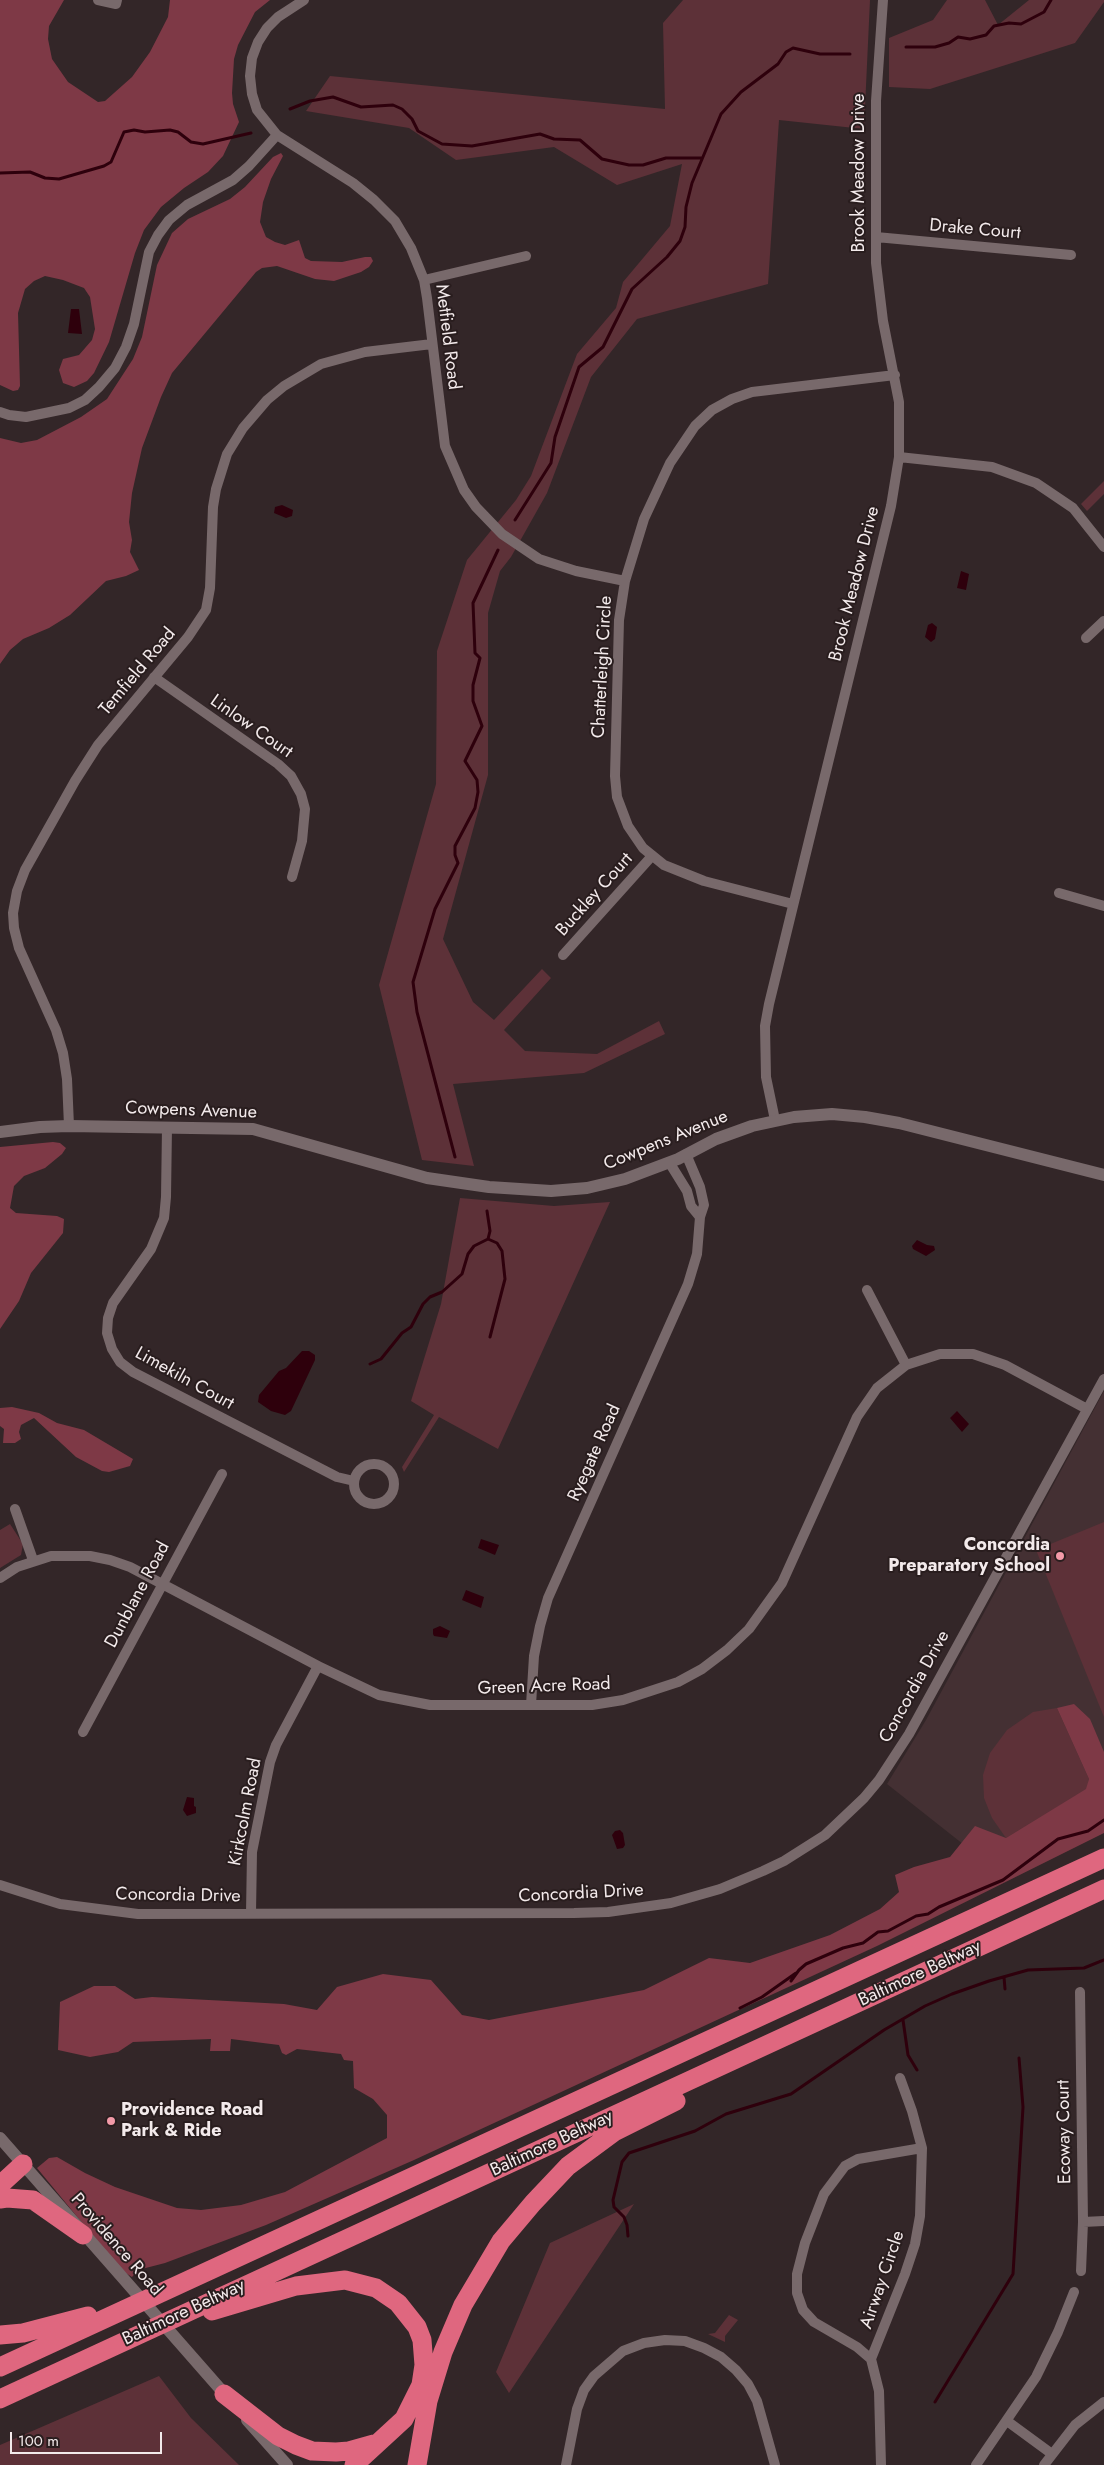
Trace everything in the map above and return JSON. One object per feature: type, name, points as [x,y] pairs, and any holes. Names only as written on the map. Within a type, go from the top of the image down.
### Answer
[{"type":"highway","name":"Baltimore Beltway","points":[[0,2367],[1104,1858]]},
{"type":"highway","name":"Baltimore Beltway","points":[[0,2399],[1104,1889]]},
{"type":"highway","points":[[417,2465],[422,2428],[435,2378],[463,2305],[501,2242],[549,2185],[568,2166],[614,2132],[863,2000]]},
{"type":"highway","points":[[0,2185],[23,2164]]},
{"type":"highway","points":[[0,2199],[33,2200],[84,2235]]},
{"type":"highway","points":[[146,2331],[268,2294],[314,2283],[345,2280],[376,2288],[388,2294],[408,2314],[417,2327],[424,2352],[423,2375],[418,2394],[404,2419],[354,2465]]},
{"type":"highway","points":[[0,2336],[48,2327],[152,2296]]},
{"type":"highway","points":[[224,2394],[278,2436],[312,2451],[323,2453],[349,2451],[380,2442]]},
{"type":"street","points":[[98,0],[116,4],[117,0]]},
{"type":"street","name":"Brook Meadow Drive","points":[[775,1120],[766,1077],[765,1026],[888,515],[899,457],[899,402],[878,288],[876,237],[876,100],[883,0]]},
{"type":"street","name":"Metfield Road","points":[[300,1],[278,17],[267,28],[252,58],[250,76],[254,100],[266,123],[278,135],[353,183],[386,211],[410,248],[424,280],[445,446],[457,477],[476,507],[502,534],[539,559],[576,572],[625,581]]},
{"type":"street","points":[[0,412],[26,417],[61,410],[85,400],[99,387],[115,368],[126,347],[134,324],[149,252],[158,235],[169,220],[187,205],[233,180],[278,135]]},
{"type":"street","name":"Drake Court","points":[[876,237],[1071,255]]},
{"type":"street","points":[[424,280],[526,256]]},
{"type":"street","name":"Temfield Road","points":[[69,1126],[67,1078],[63,1053],[56,1030],[20,948],[14,928],[13,913],[17,891],[25,870],[87,762],[188,637],[206,610],[210,588],[213,507],[216,489],[227,454],[255,412],[284,386],[321,364],[365,352],[432,344]]},
{"type":"street","name":"Chatterleigh Circle","points":[[793,904],[691,877],[651,857],[635,837],[623,816],[615,776],[619,620],[625,581],[644,519],[670,463],[695,426],[712,410],[732,399],[752,392],[895,375]]},
{"type":"street","points":[[899,457],[992,467],[1036,483],[1073,508],[1104,548]]},
{"type":"street","points":[[1086,638],[1104,621]]},
{"type":"street","name":"Linlow Court","points":[[154,677],[278,764],[291,776],[301,794],[305,809],[302,841],[292,877]]},
{"type":"street","name":"Buckley Court","points":[[563,955],[651,857]]},
{"type":"street","points":[[1058,893],[1104,906]]},
{"type":"street","name":"Cowpens Avenue","points":[[0,1132],[40,1127],[69,1126],[253,1129],[426,1178],[466,1184],[533,1190],[569,1190],[604,1184],[669,1162],[734,1132],[775,1120],[832,1114],[880,1119],[1104,1174]]},
{"type":"street","name":"Limekiln Court","points":[[167,1127],[164,1218],[151,1249],[113,1303],[108,1318],[107,1334],[112,1349],[120,1362],[141,1376],[337,1477],[354,1481]]},
{"type":"street","name":"Ryegate Road","points":[[531,1705],[534,1656],[548,1598],[688,1284],[697,1254],[700,1217],[704,1205],[700,1187],[686,1154]]},
{"type":"street","points":[[669,1162],[687,1191],[691,1206],[700,1217]]},
{"type":"street","points":[[867,1290],[906,1365]]},
{"type":"street","name":"Green Acre Road","points":[[0,1578],[33,1560],[51,1556],[90,1556],[130,1567],[318,1666],[379,1695],[430,1705],[592,1705],[650,1692],[694,1673],[727,1650],[749,1629],[782,1583],[857,1417],[867,1400],[887,1378],[906,1365],[940,1354],[973,1354],[1005,1365],[1088,1409]]},
{"type":"street","name":"Concordia Drive","points":[[0,1885],[60,1904],[113,1912],[574,1913],[629,1910],[671,1903],[720,1889],[763,1871],[799,1852],[825,1835],[864,1798],[893,1760],[1104,1379]]},
{"type":"street","points":[[377,1464],[383,1466],[392,1475],[394,1488],[387,1500],[374,1504],[361,1500],[354,1488],[354,1481],[356,1475],[365,1466],[377,1464]]},
{"type":"street","name":"Dunblane Road","points":[[83,1732],[222,1474]]},
{"type":"street","points":[[15,1509],[33,1560]]},
{"type":"street","name":"Kirkcolm Road","points":[[251,1913],[252,1852],[270,1762],[276,1746],[318,1666]]},
{"type":"street","name":"Ecoway Court","points":[[1080,1992],[1083,2222],[1081,2271]]},
{"type":"street","name":"Airway Circle","points":[[900,2078],[912,2111],[922,2148],[920,2216],[915,2244],[878,2346],[871,2359],[857,2347],[814,2322],[804,2310],[797,2293],[799,2266],[805,2243],[824,2194],[845,2166],[858,2159],[922,2148]]},
{"type":"street","name":"Providence Road","points":[[0,2138],[287,2465]]},
{"type":"street","points":[[1083,2222],[1104,2221]]},
{"type":"street","points":[[976,2465],[1036,2378],[1048,2355],[1074,2292]]},
{"type":"street","points":[[566,2465],[577,2409],[584,2390],[594,2376],[623,2351],[644,2343],[665,2340],[685,2341],[704,2348],[721,2357],[736,2370],[748,2384],[757,2401],[775,2465]]},
{"type":"street","points":[[871,2359],[879,2391],[880,2465]]},
{"type":"street","points":[[1044,2465],[1075,2425],[1104,2402]]},
{"type":"street","points":[[1007,2421],[1052,2454]]},
{"type":"shaded area","points":[[0,0],[64,0],[49,26],[48,39],[52,59],[68,82],[98,102],[105,101],[132,77],[150,52],[168,17],[170,0],[270,0],[255,12],[238,45],[234,59],[232,93],[233,104],[239,122],[223,156],[208,172],[184,188],[161,207],[144,230],[135,253],[109,342],[94,373],[87,381],[74,387],[63,383],[59,370],[63,359],[79,355],[92,340],[95,329],[90,297],[84,288],[45,276],[34,281],[25,289],[18,313],[20,386],[18,390],[13,391],[0,385]]},
{"type":"shaded area","points":[[683,0],[870,0],[864,129],[779,120],[768,284],[637,319],[591,377],[547,493],[511,557],[500,571],[488,613],[488,775],[443,939],[473,1002],[494,1020],[542,969],[551,978],[504,1030],[525,1051],[597,1054],[659,1021],[665,1034],[584,1073],[453,1084],[474,1166],[422,1160],[379,985],[436,784],[437,651],[467,560],[516,500],[531,476],[577,354],[616,308],[623,282],[670,226],[682,164],[617,185],[554,147],[456,160],[409,128],[306,111],[330,76],[665,109],[663,23]]},
{"type":"shaded area","points":[[947,0],[985,0],[998,25],[1029,0],[1104,0],[1104,2],[1075,43],[930,89],[889,87],[889,38],[933,20]]},
{"type":"shaded area","points":[[281,153],[283,156],[271,179],[263,202],[260,222],[266,237],[285,245],[299,240],[305,258],[311,261],[342,262],[371,257],[373,261],[369,267],[361,272],[334,281],[315,279],[277,266],[262,268],[256,272],[172,373],[161,397],[142,448],[132,493],[129,522],[132,540],[130,552],[139,570],[126,576],[106,581],[70,615],[49,628],[23,639],[10,650],[0,664],[0,438],[21,443],[37,440],[81,417],[107,399],[133,359],[142,337],[157,265],[172,233],[188,219],[230,199],[245,187],[273,157]]},
{"type":"shaded area","points":[[71,309],[79,309],[82,334],[68,333]]},
{"type":"shaded area","points":[[1104,481],[1104,494],[1087,511],[1081,504]]},
{"type":"shaded area","points":[[282,505],[293,510],[292,516],[286,518],[274,513],[275,507]]},
{"type":"shaded area","points":[[961,571],[969,574],[966,590],[957,588]]},
{"type":"shaded area","points":[[932,623],[937,627],[935,639],[931,642],[925,637],[928,625]]},
{"type":"shaded area","points":[[60,1143],[66,1148],[62,1154],[45,1168],[24,1176],[14,1186],[10,1208],[16,1213],[57,1216],[64,1219],[63,1233],[31,1273],[19,1301],[0,1329],[0,1147]]},
{"type":"shaded area","points":[[460,1198],[554,1206],[610,1202],[498,1449],[439,1417],[404,1472],[402,1467],[434,1415],[411,1401],[441,1304]]},
{"type":"shaded area","points":[[917,1240],[934,1246],[935,1250],[926,1256],[913,1249],[912,1246]]},
{"type":"shaded area","points":[[302,1351],[309,1351],[315,1355],[315,1360],[291,1411],[285,1415],[271,1411],[258,1402],[259,1395],[279,1371],[286,1368]]},
{"type":"shaded area","name":"Concordia Preparatory School","points":[[1104,1391],[1104,1809],[973,1852],[887,1784],[926,1720]]},
{"type":"shaded area","points":[[12,1407],[39,1413],[57,1423],[84,1430],[133,1459],[130,1466],[109,1472],[102,1471],[76,1457],[34,1418],[21,1425],[19,1432],[21,1439],[15,1443],[3,1443],[4,1429],[0,1426],[0,1408]]},
{"type":"shaded area","points":[[957,1411],[969,1424],[962,1432],[950,1418]]},
{"type":"shaded area","points":[[1104,1522],[1104,1717],[1036,1550]]},
{"type":"shaded area","points":[[10,1524],[23,1544],[21,1555],[0,1568],[0,1530]]},
{"type":"shaded area","points":[[481,1539],[499,1545],[495,1555],[478,1548]]},
{"type":"shaded area","points":[[466,1590],[484,1597],[481,1608],[462,1600]]},
{"type":"shaded area","points":[[440,1626],[450,1631],[447,1638],[434,1636],[433,1629]]},
{"type":"shaded area","points":[[1074,1704],[1090,1719],[1104,1752],[1104,1833],[877,1946],[414,2160],[266,2225],[165,2263],[138,2270],[132,2277],[121,2270],[37,2168],[49,2158],[57,2157],[115,2187],[177,2208],[201,2210],[241,2205],[285,2192],[387,2138],[387,2115],[373,2099],[354,2088],[353,2061],[344,2060],[341,2054],[297,2049],[286,2055],[282,2053],[279,2045],[231,2039],[230,2051],[210,2051],[211,2039],[133,2042],[118,2052],[90,2057],[58,2050],[60,2002],[94,1986],[115,1986],[135,1999],[152,1997],[284,2004],[317,2010],[337,1987],[383,1974],[431,1980],[462,2015],[489,2020],[644,1990],[709,1958],[750,1963],[830,1935],[880,1909],[899,1892],[895,1875],[914,1867],[950,1857],[975,1826],[1006,1838],[1086,1789],[1089,1779],[1057,1708]]},
{"type":"shaded area","points":[[1057,1708],[1089,1779],[1087,1789],[1006,1838],[992,1818],[984,1798],[983,1775],[990,1753],[1007,1730],[1033,1712]]},
{"type":"shaded area","points":[[187,1797],[194,1798],[196,1813],[187,1816],[183,1810]]},
{"type":"shaded area","points":[[620,1830],[623,1833],[625,1845],[623,1848],[617,1849],[612,1835],[615,1831]]},
{"type":"shaded area","points":[[634,2204],[509,2393],[496,2372],[550,2243]]},
{"type":"shaded area","points":[[729,2315],[738,2320],[725,2336],[725,2342],[708,2334],[715,2333]]},
{"type":"shaded area","points":[[159,2376],[191,2418],[239,2465],[0,2465],[0,2445]]},
{"type":"waterway","points":[[906,47],[935,47],[949,43],[958,37],[970,39],[986,35],[994,26],[1009,23],[1021,24],[1044,12],[1051,0]]},
{"type":"waterway","points":[[515,520],[551,463],[555,437],[579,367],[603,347],[632,289],[667,257],[680,241],[685,227],[686,207],[692,183],[721,114],[741,92],[778,64],[786,52],[793,48],[820,54],[850,54]]},
{"type":"waterway","points":[[290,109],[310,101],[333,97],[361,107],[393,105],[402,109],[412,119],[418,131],[442,144],[472,146],[540,134],[554,139],[580,140],[602,159],[629,165],[643,165],[666,158],[702,158]]},
{"type":"waterway","points":[[0,173],[30,172],[45,178],[59,179],[104,166],[111,162],[124,132],[134,130],[145,132],[170,130],[178,132],[191,142],[203,144],[251,133]]},
{"type":"waterway","points":[[455,1157],[417,1012],[413,982],[435,909],[458,863],[455,855],[455,846],[475,808],[478,792],[477,780],[465,761],[482,726],[473,701],[473,685],[480,658],[475,653],[473,603],[498,550]]},
{"type":"waterway","points":[[370,1364],[381,1359],[402,1333],[411,1327],[423,1304],[430,1297],[442,1292],[462,1274],[468,1254],[474,1246],[488,1239],[490,1231],[487,1211]]},
{"type":"waterway","points":[[488,1239],[497,1243],[502,1251],[505,1279],[490,1337]]},
{"type":"waterway","points":[[791,1981],[806,1964],[843,1948],[863,1943],[878,1932],[888,1931],[916,1916],[928,1914],[939,1907],[1003,1880],[1058,1839],[1088,1831],[1104,1820]]},
{"type":"waterway","points":[[628,2236],[624,2217],[614,2207],[613,2200],[622,2162],[629,2153],[695,2131],[726,2114],[791,2094],[884,2030],[925,2006],[952,1994],[1028,1970],[1084,1968],[1104,1960]]},
{"type":"waterway","points":[[740,2008],[762,1997],[796,1973]]},
{"type":"waterway","points":[[1004,1977],[1005,1989]]},
{"type":"waterway","points":[[903,2020],[908,2055],[917,2070]]},
{"type":"waterway","points":[[935,2402],[1013,2274],[1023,2107],[1019,2058]]},
{"type":"place","name":"Concordia Preparatory School","points":[[1060,1556]]},
{"type":"place","name":"Providence Road Park & Ride","points":[[111,2121]]}]
